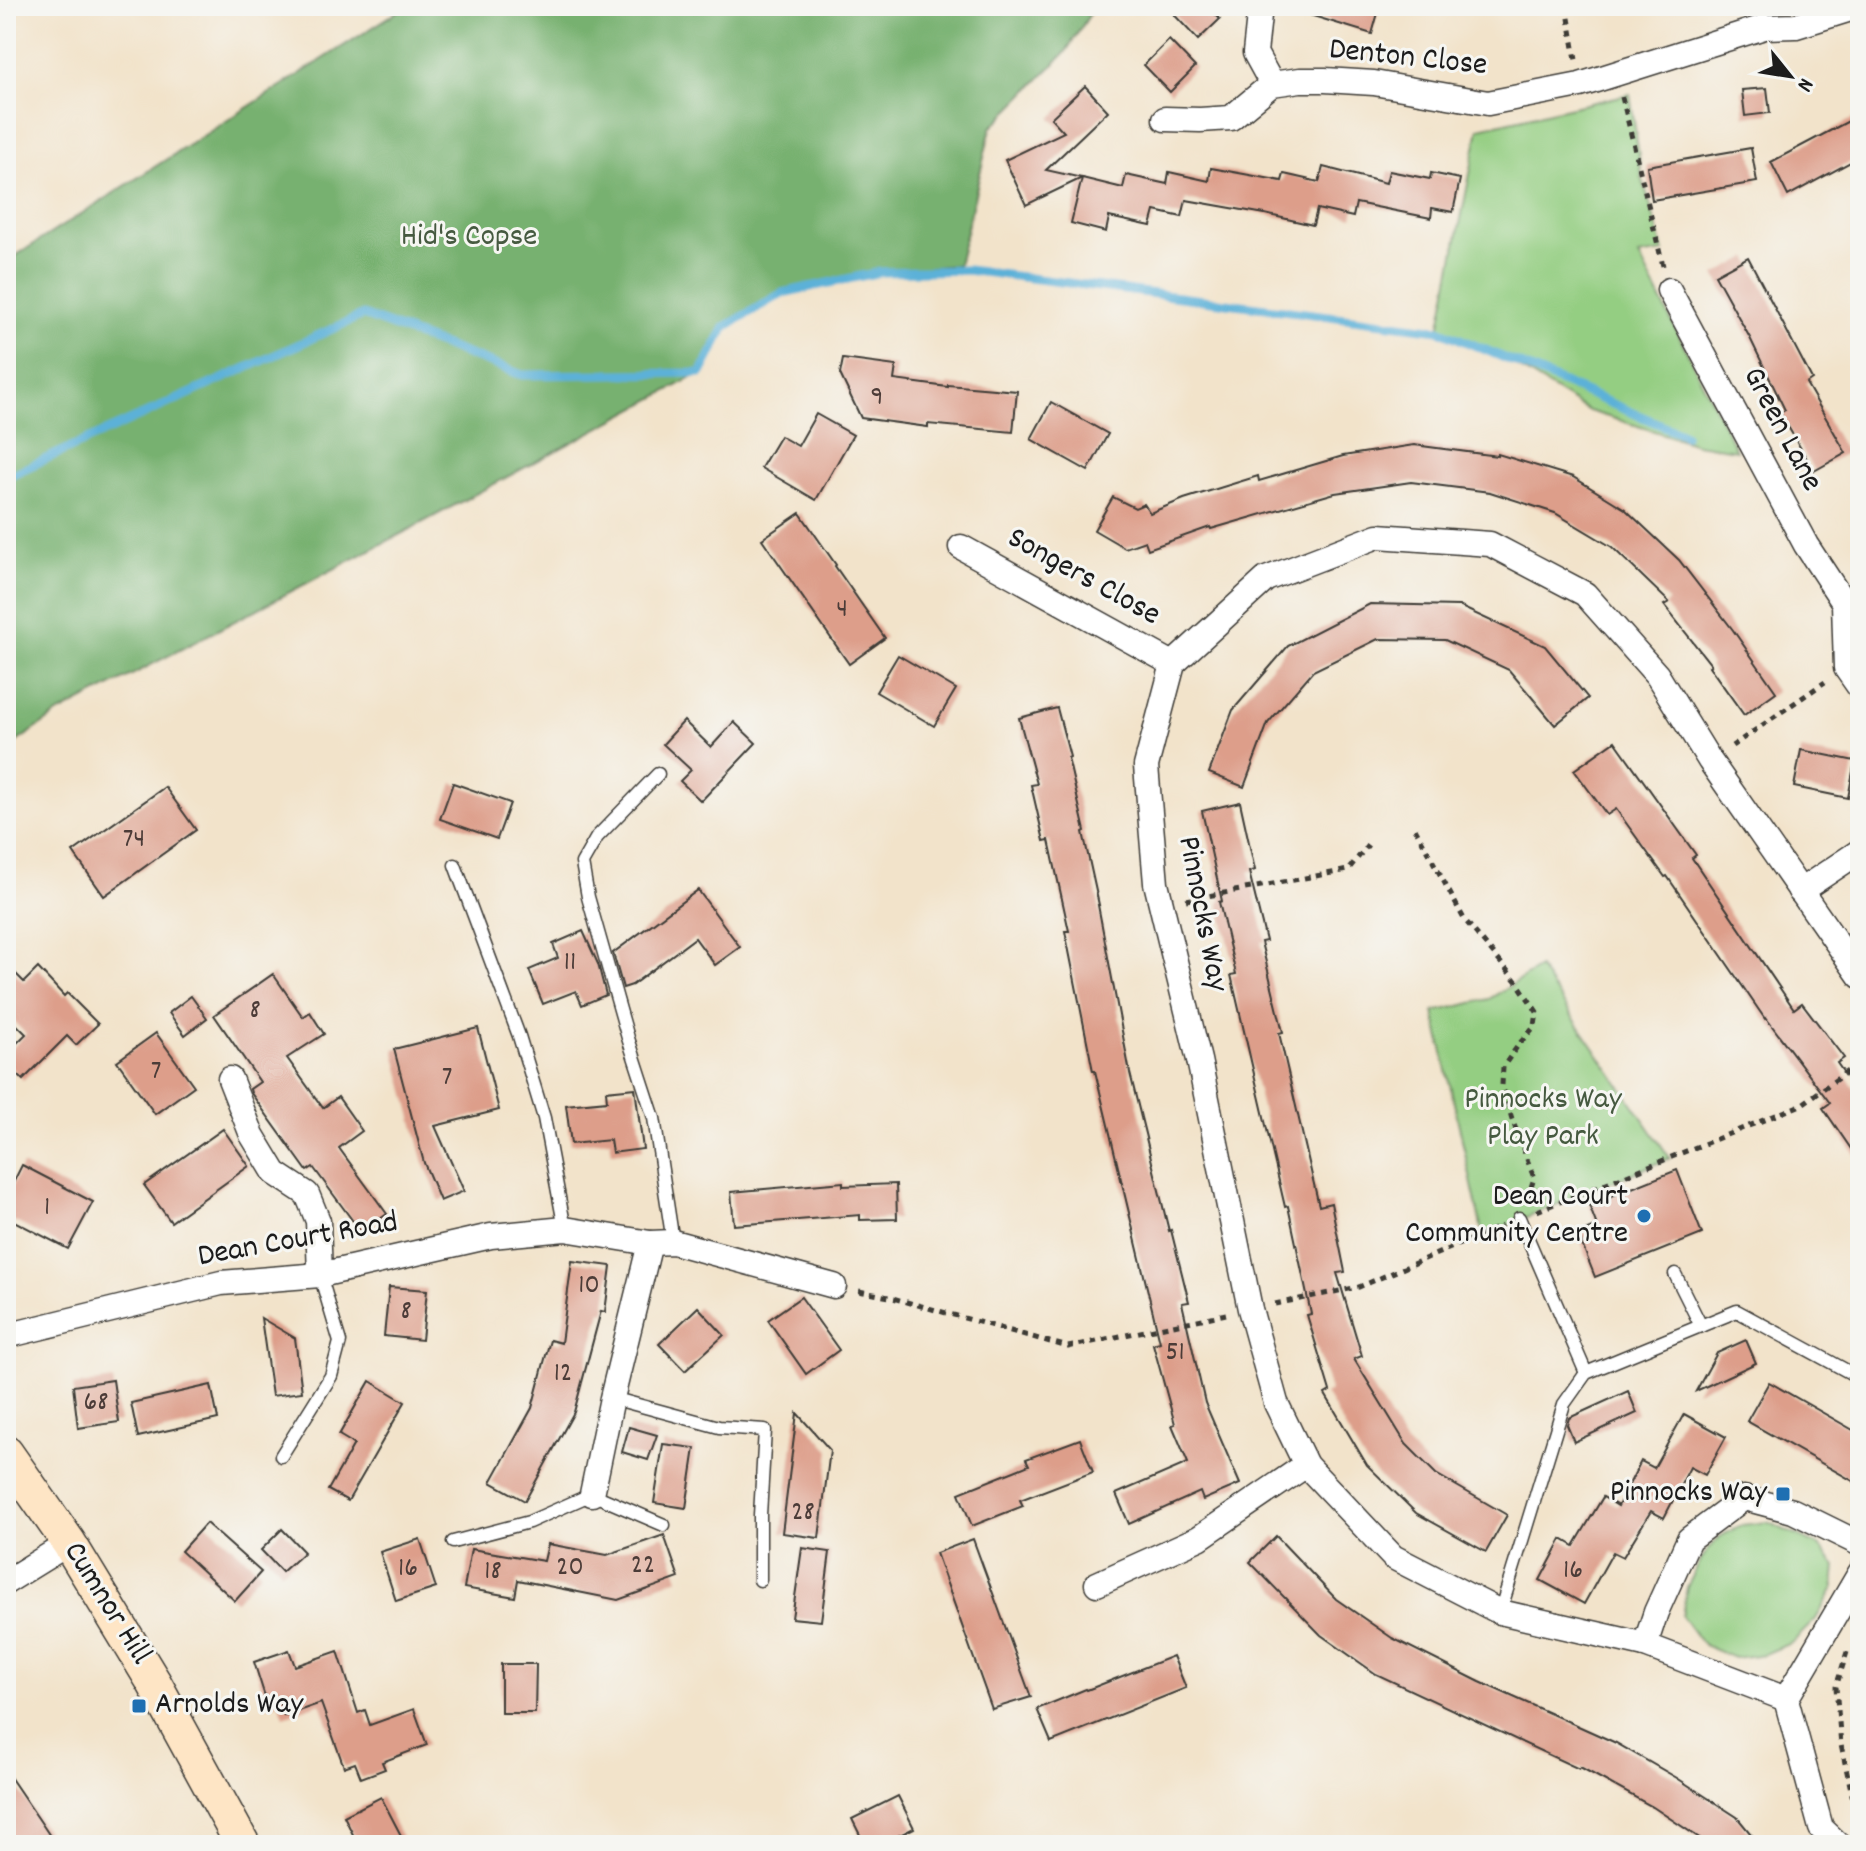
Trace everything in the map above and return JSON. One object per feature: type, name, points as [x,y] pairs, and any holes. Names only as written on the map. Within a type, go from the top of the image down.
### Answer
[{"type":"street","points":[[1165,119],[1231,118],[1272,84],[1255,53],[1260,6]]},
{"type":"street","name":"Denton Close","points":[[1272,84],[1325,80],[1374,83],[1488,103],[1580,85],[1616,74],[1762,16],[1796,26],[1860,6]]},
{"type":"street","name":"Green Lane","points":[[1669,290],[1806,545],[1844,603],[1846,668]]},
{"type":"street","points":[[1173,664],[1266,579],[1378,536],[1490,544],[1585,594],[1657,675],[1710,761],[1860,976]]},
{"type":"street","name":"Songers Close","points":[[961,547],[1173,664]]},
{"type":"street","name":"Pinnocks Way","points":[[1173,664],[1146,766],[1156,883],[1199,1060],[1250,1309],[1276,1403],[1306,1465],[1393,1557],[1500,1612],[1645,1645],[1786,1699]]},
{"type":"street","points":[[1846,668],[1860,688]]},
{"type":"street","points":[[1800,891],[1860,851]]},
{"type":"street","points":[[230,1079],[252,1135],[275,1173],[307,1194],[318,1221],[320,1275]]},
{"type":"street","name":"Dean Court Road","points":[[6,1336],[221,1283],[320,1275],[491,1236],[565,1229],[661,1242],[834,1286]]},
{"type":"street","points":[[592,1494],[612,1398],[661,1242]]},
{"type":"street","name":"Cumnor Hill","points":[[6,1453],[69,1543],[153,1681],[243,1845]]},
{"type":"street","points":[[1097,1584],[1199,1538],[1306,1465]]},
{"type":"street","points":[[1645,1645],[1656,1612],[1689,1539],[1744,1498],[1793,1511],[1860,1544]]},
{"type":"street","points":[[6,1582],[69,1543]]},
{"type":"street","points":[[1839,1845],[1821,1828],[1786,1699],[1860,1573]]},
{"type":"lane","points":[[658,774],[597,837],[582,863],[588,897],[654,1118],[661,1242]]},
{"type":"lane","points":[[455,865],[519,1036],[544,1118],[565,1229]]},
{"type":"lane","points":[[1519,1218],[1586,1373]]},
{"type":"lane","points":[[1675,1274],[1701,1326]]},
{"type":"lane","points":[[281,1456],[331,1376],[340,1342],[320,1275]]},
{"type":"lane","points":[[1500,1612],[1564,1404],[1586,1373],[1737,1311],[1860,1378]]},
{"type":"lane","points":[[612,1398],[719,1427],[765,1430],[760,1580]]},
{"type":"lane","points":[[453,1542],[529,1522],[592,1494],[664,1525]]},
{"type":"path","points":[[1567,6],[1580,85]]},
{"type":"path","points":[[1616,74],[1669,290]]},
{"type":"path","points":[[1710,761],[1846,668]]},
{"type":"path","points":[[1415,828],[1464,919],[1517,982],[1537,1012],[1535,1026],[1503,1067],[1502,1085],[1534,1178],[1519,1218]]},
{"type":"path","points":[[1161,905],[1348,870],[1368,845]]},
{"type":"path","points":[[834,1286],[889,1297],[1068,1347],[1359,1287],[1519,1218],[1801,1105],[1860,1062]]},
{"type":"path","points":[[1848,1649],[1836,1687],[1837,1702],[1841,1745],[1855,1808],[1860,1814]]},
{"type":"green space","name":"Hid's Copse","points":[[406,6],[1095,6],[1065,53],[991,128],[958,265],[880,272],[782,293],[725,327],[701,373],[59,713],[6,749],[6,262]]},
{"type":"green space","points":[[1630,94],[1642,177],[1664,252],[1639,256],[1736,450],[1696,444],[1589,411],[1504,359],[1439,330],[1479,128]]},
{"type":"green space","name":"Pinnocks Way Play Park","points":[[1539,968],[1670,1158],[1483,1235],[1434,1012],[1489,999]]},
{"type":"green space","points":[[1767,1522],[1818,1545],[1836,1566],[1834,1588],[1816,1619],[1793,1642],[1765,1654],[1734,1658],[1703,1645],[1682,1616],[1687,1587],[1702,1558],[1719,1537],[1742,1525]]},
{"type":"building","points":[[1166,6],[1207,6],[1220,19],[1198,40]]},
{"type":"building","points":[[1301,6],[1380,6],[1372,34],[1300,12]]},
{"type":"building","points":[[1169,40],[1195,67],[1170,92],[1144,65]]},
{"type":"building","points":[[1085,86],[1108,111],[1046,170],[1082,178],[1026,205],[1005,160],[1064,132],[1051,118]]},
{"type":"building","points":[[1767,88],[1770,113],[1745,116],[1742,90]]},
{"type":"building","points":[[1860,115],[1860,157],[1788,196],[1771,162]]},
{"type":"building","points":[[1751,148],[1757,182],[1652,200],[1647,166]]},
{"type":"building","points":[[1323,167],[1386,183],[1389,171],[1430,179],[1431,173],[1460,179],[1453,212],[1432,208],[1431,218],[1356,203],[1353,217],[1317,209],[1313,225],[1186,200],[1182,217],[1155,211],[1151,226],[1109,217],[1106,232],[1071,223],[1082,178],[1123,188],[1126,175],[1167,184],[1169,172],[1209,181],[1211,168],[1282,181],[1284,174],[1319,182]]},
{"type":"building","points":[[1748,257],[1812,379],[1806,383],[1846,453],[1814,471],[1780,413],[1785,410],[1715,275]]},
{"type":"building","points":[[843,359],[896,366],[894,380],[1017,391],[1013,432],[928,424],[928,427],[861,418],[840,374]]},
{"type":"building","points":[[1051,402],[1108,434],[1088,471],[1031,439]]},
{"type":"building","points":[[816,414],[853,435],[816,500],[761,468],[780,436],[798,446]]},
{"type":"building","points":[[1414,445],[1498,454],[1573,477],[1625,509],[1679,560],[1776,692],[1744,715],[1711,665],[1664,605],[1669,602],[1612,547],[1555,513],[1490,492],[1411,482],[1335,493],[1210,527],[1148,549],[1145,541],[1125,548],[1094,530],[1113,497],[1135,508],[1144,504],[1150,513],[1258,476],[1259,481],[1343,456]]},
{"type":"building","points":[[800,513],[885,638],[849,664],[762,539]]},
{"type":"building","points":[[1370,604],[1459,606],[1545,646],[1588,698],[1555,725],[1509,670],[1445,640],[1378,639],[1313,671],[1268,723],[1244,787],[1209,773],[1233,710],[1288,646]]},
{"type":"building","points":[[898,655],[956,689],[934,726],[876,692]]},
{"type":"building","points":[[1057,708],[1085,831],[1130,1073],[1189,1302],[1182,1303],[1205,1403],[1240,1484],[1203,1500],[1200,1492],[1129,1524],[1116,1494],[1188,1463],[1172,1425],[1175,1424],[1153,1344],[1160,1342],[1093,1071],[1065,931],[1069,931],[1049,840],[1044,841],[1031,785],[1037,784],[1019,718]]},
{"type":"building","points":[[684,721],[711,747],[734,722],[756,743],[701,801],[680,781],[691,770],[663,744]]},
{"type":"building","points":[[1615,741],[1696,855],[1692,858],[1794,1009],[1802,1003],[1844,1058],[1837,1063],[1860,1096],[1860,1162],[1823,1108],[1830,1103],[1765,1019],[1667,876],[1616,809],[1607,815],[1574,770]]},
{"type":"building","points":[[1801,750],[1855,761],[1848,798],[1794,787]]},
{"type":"building","points":[[453,783],[510,803],[497,839],[440,819]]},
{"type":"building","points":[[165,787],[196,830],[104,896],[73,852]]},
{"type":"building","points":[[1240,802],[1255,870],[1249,872],[1266,941],[1261,942],[1283,1032],[1279,1033],[1319,1206],[1331,1203],[1345,1272],[1337,1273],[1362,1356],[1354,1359],[1406,1444],[1436,1474],[1507,1515],[1486,1552],[1416,1513],[1367,1465],[1325,1394],[1330,1391],[1307,1315],[1311,1314],[1288,1206],[1285,1207],[1231,975],[1236,974],[1202,811]]},
{"type":"building","points":[[698,890],[740,947],[715,965],[695,938],[632,985],[623,988],[613,953]]},
{"type":"building","points":[[583,931],[598,964],[606,995],[582,1005],[576,991],[543,1004],[529,970],[558,958],[553,944]]},
{"type":"building","points":[[6,964],[24,982],[38,968],[64,996],[67,993],[98,1024],[76,1045],[67,1036],[23,1080],[6,1063],[6,1054],[26,1034],[6,1014]]},
{"type":"building","points":[[273,974],[303,1017],[310,1012],[324,1034],[287,1058],[323,1108],[338,1097],[362,1131],[339,1148],[387,1214],[361,1232],[313,1167],[307,1171],[251,1093],[250,1089],[260,1082],[214,1015]]},
{"type":"building","points":[[191,996],[207,1018],[185,1035],[169,1013]]},
{"type":"building","points":[[478,1028],[499,1110],[435,1126],[464,1191],[440,1201],[424,1163],[394,1049]]},
{"type":"building","points":[[156,1033],[194,1086],[155,1114],[117,1061]]},
{"type":"building","points":[[635,1088],[643,1149],[612,1153],[610,1140],[571,1144],[566,1105],[607,1101],[606,1091]]},
{"type":"building","points":[[223,1129],[249,1166],[171,1222],[144,1185]]},
{"type":"building","points":[[22,1165],[93,1202],[68,1249],[6,1217],[6,1197]]},
{"type":"building","name":"Dean Court Community Centre","points":[[1677,1170],[1702,1234],[1595,1277],[1578,1234],[1597,1226],[1589,1205]]},
{"type":"building","points":[[843,1182],[843,1186],[896,1184],[897,1219],[860,1220],[860,1215],[734,1225],[731,1192]]},
{"type":"building","points":[[572,1261],[611,1266],[605,1312],[601,1311],[574,1412],[525,1501],[491,1482],[532,1408],[550,1340],[561,1343]]},
{"type":"building","points":[[389,1287],[427,1290],[422,1340],[384,1336]]},
{"type":"building","points":[[801,1297],[839,1350],[806,1374],[768,1320]]},
{"type":"building","points":[[698,1307],[724,1335],[685,1371],[659,1344]]},
{"type":"building","points":[[261,1318],[295,1338],[302,1392],[272,1396]]},
{"type":"building","points":[[1746,1340],[1756,1363],[1696,1391],[1717,1353]]},
{"type":"building","points":[[113,1380],[119,1422],[78,1428],[73,1386]]},
{"type":"building","points":[[370,1381],[405,1402],[348,1501],[328,1490],[354,1444],[339,1435]]},
{"type":"building","points":[[1769,1382],[1860,1434],[1860,1485],[1747,1421]]},
{"type":"building","points":[[211,1385],[218,1419],[138,1437],[131,1403]]},
{"type":"building","points":[[1628,1391],[1637,1413],[1574,1442],[1567,1425],[1569,1418]]},
{"type":"building","points":[[797,1413],[830,1450],[819,1538],[782,1533]]},
{"type":"building","points":[[1684,1414],[1726,1437],[1705,1475],[1690,1467],[1664,1518],[1651,1511],[1623,1557],[1613,1552],[1584,1604],[1540,1580],[1562,1539],[1574,1546],[1603,1497],[1618,1506],[1641,1461],[1654,1468]]},
{"type":"building","points":[[629,1427],[657,1435],[648,1460],[622,1452]]},
{"type":"building","points":[[1080,1439],[1093,1472],[1020,1500],[1023,1506],[972,1526],[959,1493],[1029,1465],[1026,1459]]},
{"type":"building","points":[[663,1444],[695,1448],[686,1508],[654,1503]]},
{"type":"building","points":[[206,1523],[261,1572],[235,1601],[181,1551]]},
{"type":"building","points":[[282,1529],[304,1552],[282,1572],[261,1550]]},
{"type":"building","points":[[664,1535],[679,1578],[618,1600],[518,1580],[515,1597],[464,1588],[471,1549],[544,1561],[548,1544],[607,1555]]},
{"type":"building","points":[[1276,1536],[1336,1599],[1392,1638],[1480,1682],[1616,1743],[1737,1817],[1760,1845],[1710,1845],[1653,1807],[1580,1767],[1376,1674],[1321,1635],[1250,1562]]},
{"type":"building","points":[[420,1539],[436,1588],[396,1601],[380,1552]]},
{"type":"building","points":[[973,1539],[1031,1697],[992,1709],[936,1553]]},
{"type":"building","points":[[802,1548],[830,1552],[821,1621],[792,1618]]},
{"type":"building","points":[[289,1650],[295,1666],[338,1651],[358,1713],[365,1710],[370,1725],[414,1709],[427,1745],[382,1762],[385,1769],[361,1778],[355,1763],[344,1767],[321,1703],[284,1716],[279,1702],[268,1706],[254,1662]]},
{"type":"building","points":[[1173,1656],[1186,1688],[1051,1742],[1037,1709]]},
{"type":"building","points":[[501,1664],[536,1664],[535,1713],[501,1713]]},
{"type":"building","points":[[6,1771],[40,1821],[56,1845],[6,1845]]},
{"type":"building","points":[[898,1796],[914,1828],[880,1845],[865,1845],[852,1819]]},
{"type":"building","points":[[381,1797],[406,1845],[358,1845],[344,1816]]},
{"type":"waterway","points":[[6,477],[363,315],[522,375],[701,373],[725,327],[782,293],[880,272],[967,270],[1439,330],[1685,435]]},
{"type":"place","name":"Dean Court Community Centre","points":[[1644,1216]]},
{"type":"place","name":"Pinnocks Way","points":[[1783,1494]]},
{"type":"place","name":"Arnolds Way","points":[[139,1706]]}]
